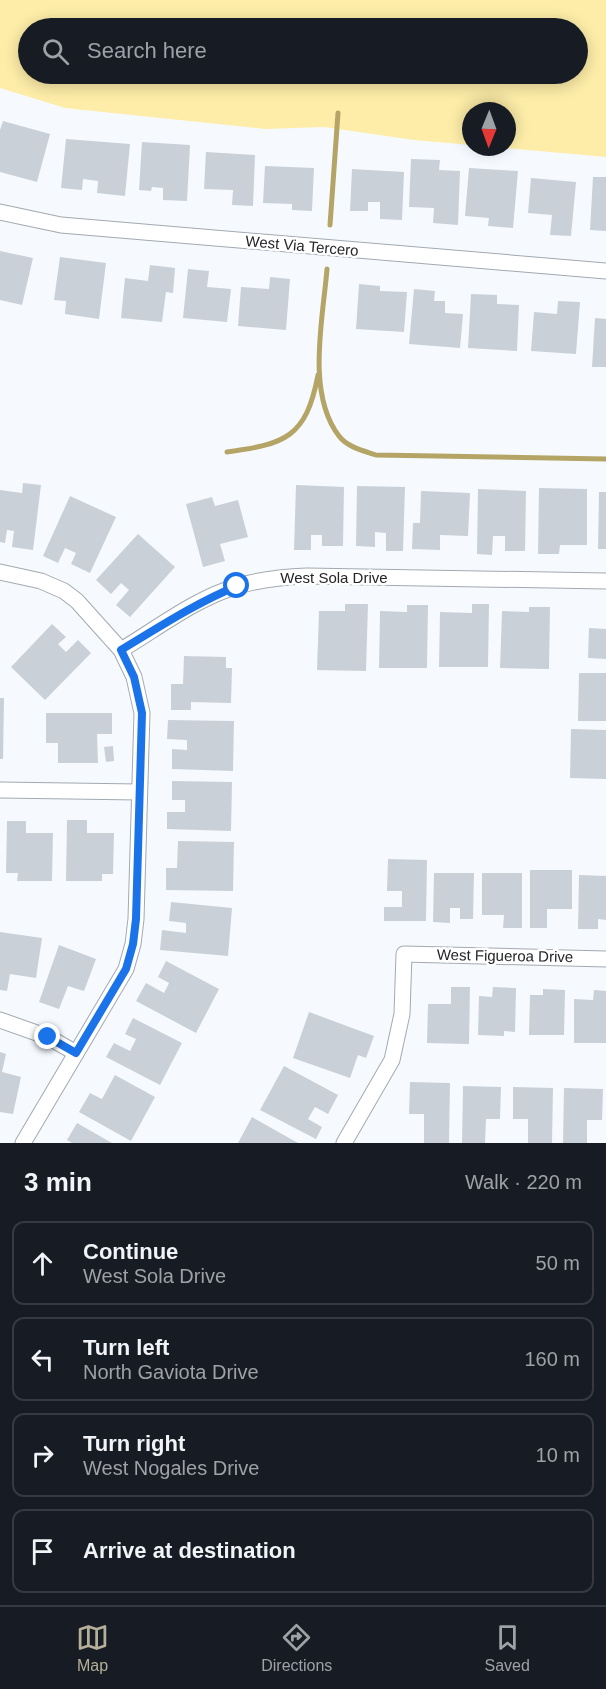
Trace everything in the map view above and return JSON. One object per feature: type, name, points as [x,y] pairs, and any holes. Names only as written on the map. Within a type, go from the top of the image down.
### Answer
[{"type":"street","name":"West Via Tercero","points":[[0,213],[61,225],[606,270]]},
{"type":"street","points":[[0,572],[41,581],[64,591],[77,601],[121,650],[134,677],[142,713],[136,919],[133,944],[126,969],[23,1143]]},
{"type":"street","name":"West Sola Drive","points":[[121,650],[214,595],[237,586],[267,579],[307,576],[606,581]]},
{"type":"street","points":[[0,790],[139,792]]},
{"type":"street","name":"West Figueroa Drive","points":[[344,1143],[392,1060],[402,1014],[404,954],[606,959]]},
{"type":"street","points":[[0,1020],[48,1037],[76,1053]]},
{"type":"shaded area","points":[[0,0],[606,0],[606,157],[516,149],[516,102],[462,102],[462,144],[324,127],[266,129],[65,108],[0,88]]},
{"type":"building","points":[[3,121],[50,134],[37,182],[0,172],[0,130]]},
{"type":"building","points":[[66,139],[130,144],[125,196],[97,193],[98,181],[83,179],[82,190],[61,188]]},
{"type":"building","points":[[142,142],[190,145],[187,201],[163,200],[163,188],[152,187],[151,191],[139,190]]},
{"type":"building","points":[[206,152],[255,155],[253,206],[232,205],[233,190],[204,189]]},
{"type":"building","points":[[411,159],[440,160],[439,170],[460,171],[458,225],[433,223],[434,208],[409,207]]},
{"type":"building","points":[[265,166],[314,168],[312,211],[292,210],[292,204],[263,203]]},
{"type":"building","points":[[469,168],[518,171],[513,228],[488,226],[489,218],[465,216]]},
{"type":"building","points":[[352,169],[404,172],[402,220],[380,219],[380,202],[368,202],[368,211],[350,211]]},
{"type":"building","points":[[593,177],[606,177],[606,231],[590,230]]},
{"type":"building","points":[[531,178],[576,182],[571,236],[550,235],[552,215],[528,213]]},
{"type":"building","points":[[0,251],[33,258],[22,305],[0,300]]},
{"type":"building","points":[[60,257],[106,263],[99,319],[65,314],[66,301],[54,300]]},
{"type":"building","points":[[150,265],[175,268],[173,293],[166,292],[162,322],[121,318],[125,278],[148,281]]},
{"type":"building","points":[[188,269],[209,271],[207,287],[231,289],[227,322],[183,318]]},
{"type":"building","points":[[270,277],[290,279],[286,330],[238,326],[241,287],[269,289]]},
{"type":"building","points":[[359,284],[380,286],[380,291],[407,292],[404,332],[356,329]]},
{"type":"building","points":[[414,289],[435,291],[434,301],[445,301],[445,313],[463,314],[460,348],[409,344]]},
{"type":"building","points":[[471,294],[497,295],[497,304],[519,305],[517,351],[468,348]]},
{"type":"building","points":[[558,301],[580,302],[576,354],[531,351],[534,312],[557,314]]},
{"type":"building","points":[[595,318],[606,319],[606,367],[592,367]]},
{"type":"building","points":[[23,483],[41,485],[33,550],[12,547],[14,531],[7,530],[5,543],[0,542],[0,490],[22,493]]},
{"type":"building","points":[[296,485],[344,487],[343,546],[322,546],[322,535],[311,535],[311,550],[294,550]]},
{"type":"building","points":[[357,486],[405,487],[403,551],[386,551],[386,533],[375,532],[375,547],[356,546]]},
{"type":"building","points":[[539,488],[587,489],[587,545],[560,545],[559,554],[538,554]]},
{"type":"building","points":[[478,489],[526,491],[525,551],[505,551],[505,536],[493,536],[492,555],[477,554]]},
{"type":"building","points":[[421,491],[470,493],[468,536],[440,535],[440,550],[412,549],[413,523],[420,523]]},
{"type":"building","points":[[599,492],[606,492],[606,549],[598,549]]},
{"type":"building","points":[[70,496],[116,517],[90,573],[71,564],[76,553],[65,548],[58,563],[43,556]]},
{"type":"building","points":[[212,497],[215,506],[238,500],[248,537],[220,544],[225,561],[203,567],[186,504]]},
{"type":"building","points":[[138,534],[175,567],[130,617],[116,605],[129,590],[121,583],[111,594],[96,580]]},
{"type":"building","points":[[345,604],[368,604],[366,671],[317,670],[319,611],[345,611]]},
{"type":"building","points":[[472,604],[489,604],[488,667],[439,667],[440,612],[472,613]]},
{"type":"building","points":[[407,605],[428,605],[427,668],[379,668],[380,611],[407,612]]},
{"type":"building","points":[[529,607],[550,607],[549,669],[500,668],[502,611],[529,612]]},
{"type":"building","points":[[52,624],[66,637],[58,644],[66,652],[78,640],[91,653],[45,700],[11,667]]},
{"type":"building","points":[[589,628],[606,629],[606,659],[588,658]]},
{"type":"building","points":[[184,656],[226,657],[226,668],[232,668],[231,703],[191,702],[191,710],[171,710],[171,684],[183,684]]},
{"type":"building","points":[[579,673],[606,673],[606,721],[578,721]]},
{"type":"building","points":[[0,698],[4,698],[3,759],[0,759]]},
{"type":"building","points":[[46,713],[112,713],[112,734],[97,734],[98,763],[58,763],[58,743],[46,743]]},
{"type":"building","points":[[168,720],[234,721],[233,771],[172,769],[172,749],[187,750],[187,740],[167,739]]},
{"type":"building","points":[[571,729],[606,730],[606,779],[570,778]]},
{"type":"building","points":[[113,746],[114,761],[106,762],[104,747]]},
{"type":"building","points":[[172,781],[232,782],[231,831],[167,829],[167,812],[185,812],[185,800],[172,800]]},
{"type":"building","points":[[67,820],[87,820],[87,833],[114,833],[113,874],[102,874],[102,881],[66,881]]},
{"type":"building","points":[[7,821],[26,821],[26,833],[53,833],[52,881],[17,881],[18,873],[6,873]]},
{"type":"building","points":[[178,841],[234,842],[233,891],[166,890],[166,868],[177,868]]},
{"type":"building","points":[[388,859],[427,860],[426,921],[384,921],[384,907],[402,907],[402,891],[387,891]]},
{"type":"building","points":[[530,870],[572,870],[572,909],[547,909],[547,928],[530,928]]},
{"type":"building","points":[[434,873],[474,873],[473,919],[460,919],[460,908],[450,908],[450,923],[433,922]]},
{"type":"building","points":[[482,873],[522,873],[522,928],[503,928],[504,915],[482,915]]},
{"type":"building","points":[[579,875],[606,876],[606,920],[598,919],[598,929],[578,929]]},
{"type":"building","points":[[171,902],[232,908],[228,956],[160,950],[162,930],[186,933],[186,923],[169,921]]},
{"type":"building","points":[[0,932],[42,938],[36,978],[10,974],[7,991],[0,990]]},
{"type":"building","points":[[59,945],[96,959],[84,991],[68,986],[59,1009],[39,1002]]},
{"type":"building","points":[[166,961],[219,989],[196,1033],[136,1001],[146,983],[164,993],[169,983],[158,977]]},
{"type":"building","points":[[451,987],[470,987],[469,1044],[427,1043],[428,1004],[451,1004]]},
{"type":"building","points":[[493,987],[516,988],[515,1032],[504,1031],[504,1036],[478,1035],[479,996],[492,997]]},
{"type":"building","points":[[543,989],[565,990],[564,1035],[529,1035],[530,995],[543,995]]},
{"type":"building","points":[[594,990],[606,991],[606,1043],[574,1043],[574,999],[593,1000]]},
{"type":"building","points":[[309,1012],[374,1036],[366,1058],[358,1055],[350,1078],[293,1058]]},
{"type":"building","points":[[133,1018],[182,1043],[160,1085],[106,1057],[114,1043],[130,1051],[136,1039],[125,1034]]},
{"type":"building","points":[[0,1052],[6,1054],[2,1072],[21,1077],[13,1114],[0,1112]]},
{"type":"building","points":[[284,1066],[338,1095],[328,1114],[315,1107],[308,1119],[322,1127],[316,1139],[260,1110]]},
{"type":"building","points":[[115,1075],[155,1097],[131,1141],[79,1112],[90,1093],[102,1099]]},
{"type":"building","points":[[410,1082],[450,1083],[449,1143],[424,1143],[424,1114],[409,1114]]},
{"type":"building","points":[[463,1086],[501,1087],[500,1119],[486,1119],[485,1143],[462,1143]]},
{"type":"building","points":[[513,1087],[553,1088],[552,1143],[528,1143],[528,1119],[513,1119]]},
{"type":"building","points":[[564,1088],[603,1089],[602,1120],[587,1120],[587,1143],[563,1143]]},
{"type":"building","points":[[252,1117],[298,1143],[238,1143]]},
{"type":"building","points":[[77,1123],[112,1143],[72,1143],[67,1140]]},
{"type":"waterway","points":[[330,225],[338,113]]},
{"type":"waterway","points":[[327,269],[320,332],[320,377],[329,419],[346,443],[376,455],[606,459]]},
{"type":"waterway","points":[[227,452],[264,445],[290,434],[307,412],[318,375]]},
{"type":"route","points":[[48,1037],[76,1053],[126,969],[133,944],[136,919],[142,713],[134,677],[121,650],[188,609],[237,586]]}]
